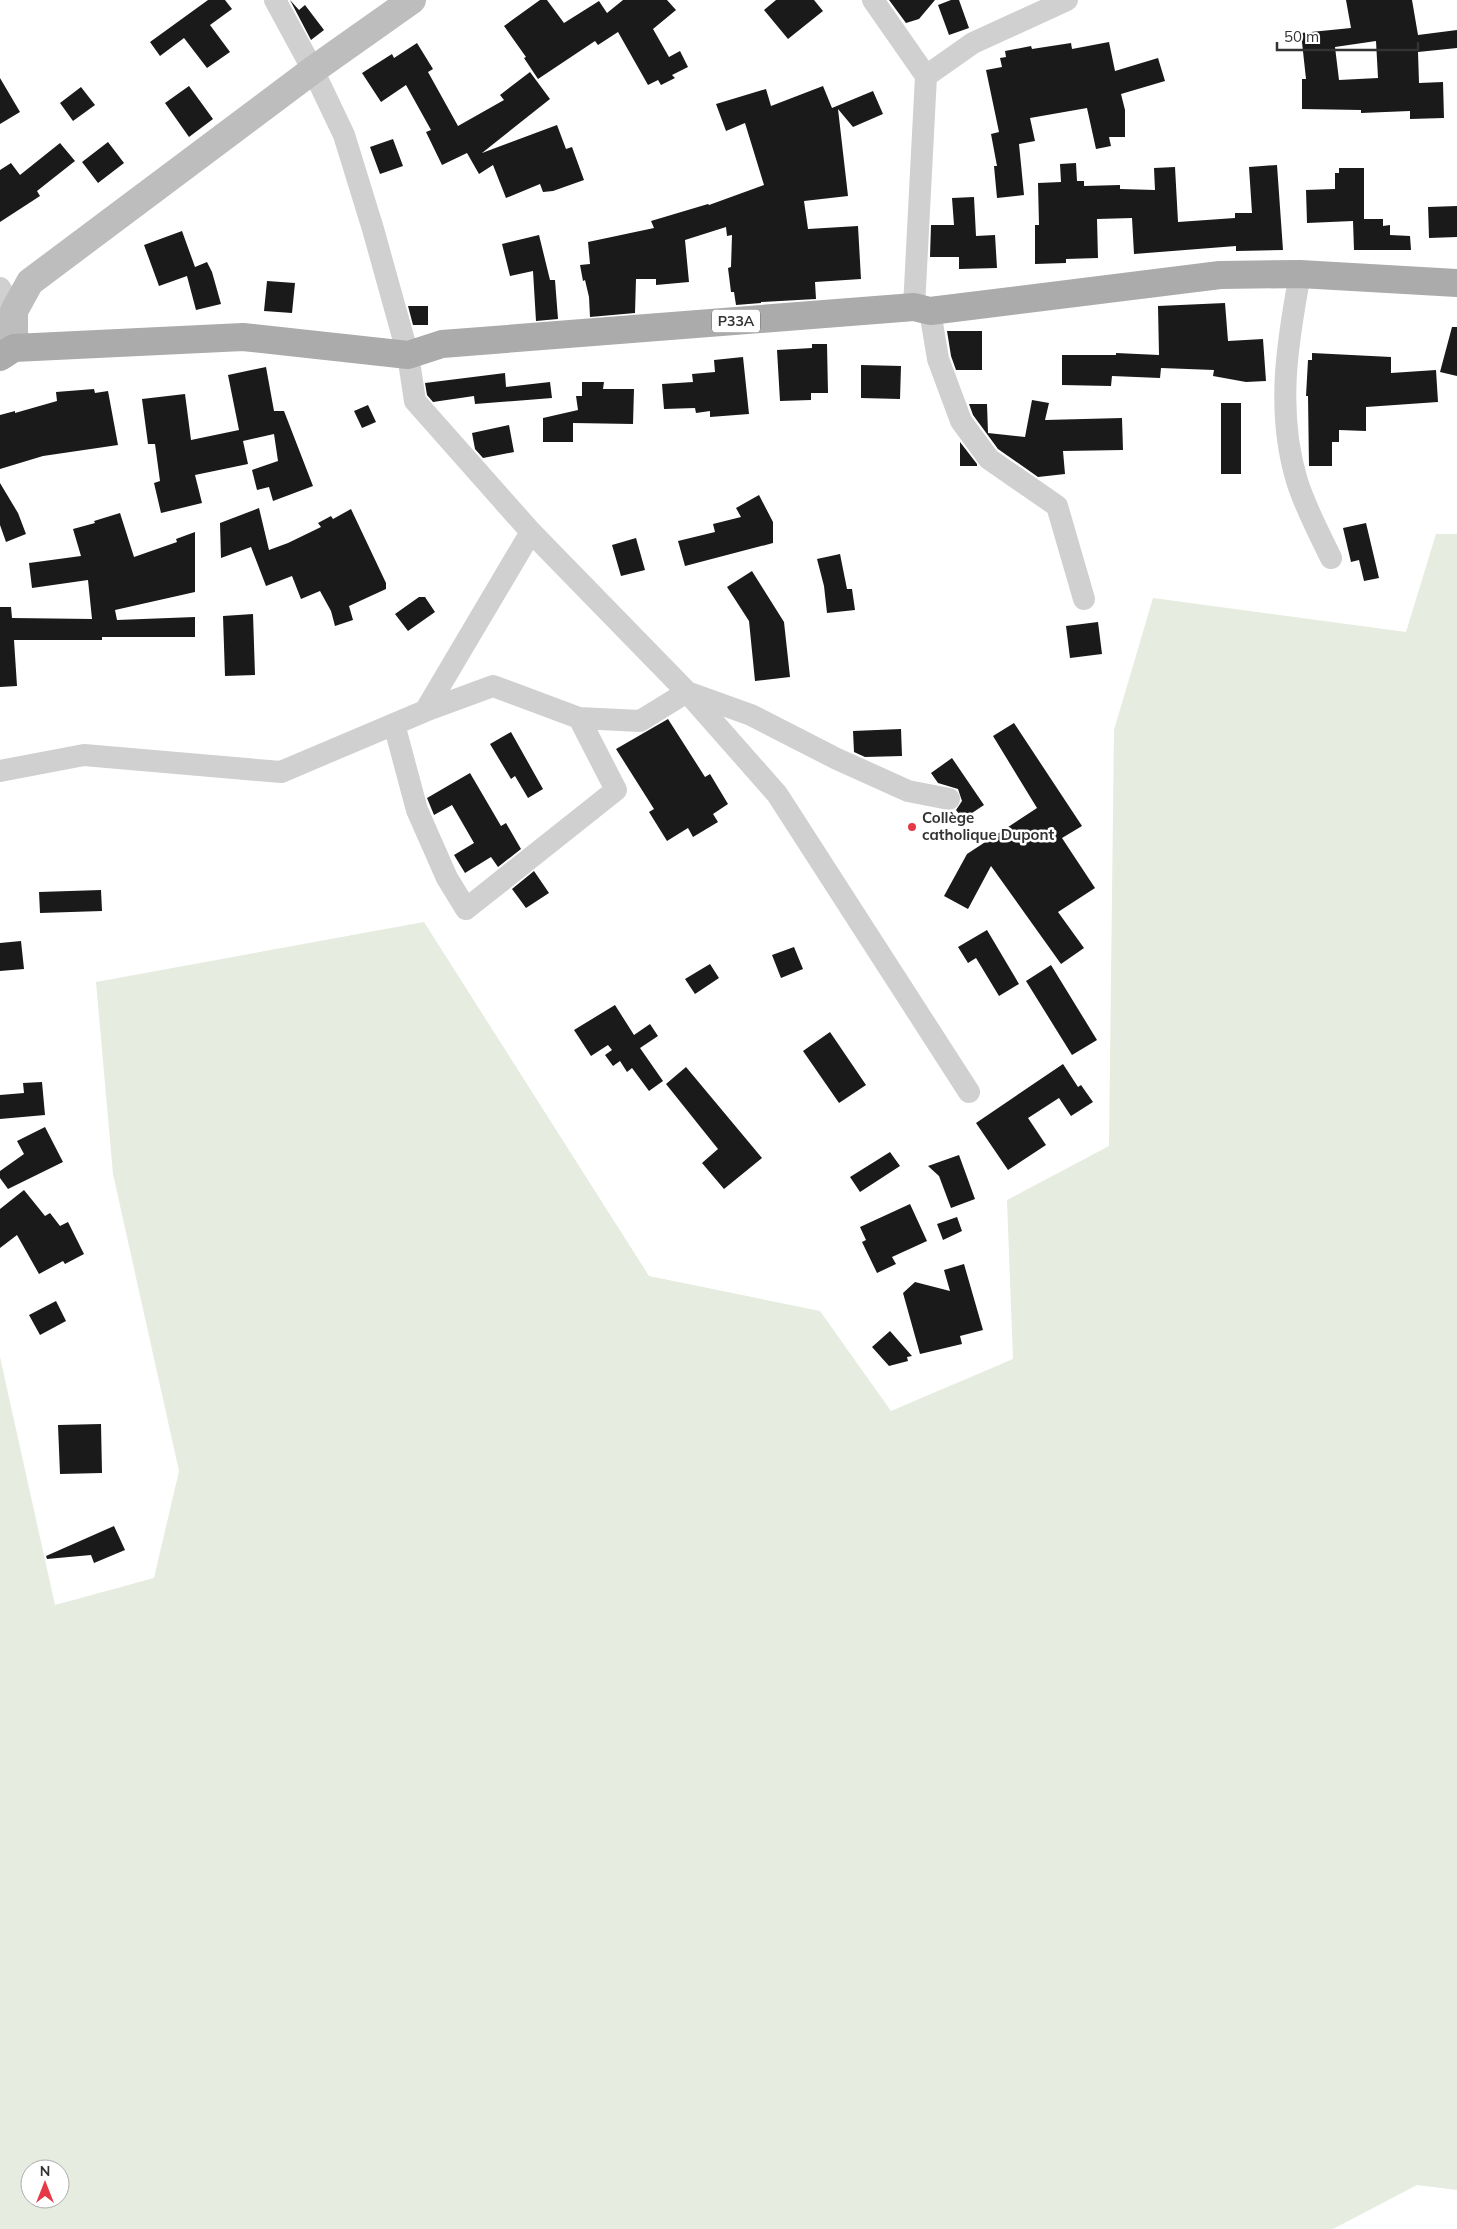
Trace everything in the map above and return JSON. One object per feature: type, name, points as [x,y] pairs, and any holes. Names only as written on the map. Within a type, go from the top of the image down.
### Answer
[{"type":"main road","name":"P33A","points":[[7,353],[243,337],[408,355],[442,344],[922,309],[1220,275],[1300,274],[1457,283]]},
{"type":"street","points":[[275,0],[314,70],[344,135],[373,229],[408,355],[415,401],[531,532],[687,692],[776,794],[969,1092]]},
{"type":"street","points":[[7,353],[14,311],[30,282],[314,70],[412,0]]},
{"type":"street","points":[[873,0],[926,76],[922,309],[938,359],[961,421],[990,459],[1057,506],[1084,599]]},
{"type":"street","points":[[926,76],[973,42],[1067,0]]},
{"type":"street","points":[[1300,274],[1286,348],[1284,402],[1287,441],[1297,483],[1331,558]]},
{"type":"street","points":[[0,288],[14,311]]},
{"type":"street","points":[[425,711],[531,532]]},
{"type":"street","points":[[0,771],[84,755],[281,772],[425,711],[493,686],[579,718],[640,721],[687,692]]},
{"type":"street","points":[[687,692],[751,715],[838,759],[908,791],[949,799]]},
{"type":"street","points":[[394,724],[417,810],[447,878],[466,909],[616,790],[579,718]]},
{"type":"shaded area","points":[[1436,534],[1457,534],[1457,2190],[1417,2185],[1333,2229],[0,2229],[0,1357],[55,1605],[154,1578],[179,1471],[113,1174],[96,982],[424,922],[649,1276],[820,1311],[891,1411],[1013,1359],[1007,1200],[1109,1146],[1114,730],[1153,598],[1406,632]]},
{"type":"building","points":[[208,0],[225,0],[232,9],[210,25],[230,52],[207,68],[184,38],[160,56],[150,42]]},
{"type":"building","points":[[290,0],[299,10],[305,5],[324,30],[311,40]]},
{"type":"building","points":[[540,0],[547,0],[564,23],[599,1],[607,13],[623,0],[667,0],[676,10],[653,29],[669,57],[680,51],[688,67],[672,75],[675,78],[661,85],[658,80],[648,85],[618,32],[598,45],[595,41],[538,79],[524,58],[526,57],[504,26]]},
{"type":"building","points":[[776,0],[814,0],[823,11],[788,39],[764,10]]},
{"type":"building","points":[[889,0],[935,0],[919,19],[906,23]]},
{"type":"building","points":[[951,0],[959,0],[969,28],[949,35],[938,5]]},
{"type":"building","points":[[1346,0],[1412,0],[1418,35],[1457,30],[1457,48],[1418,52],[1419,83],[1443,82],[1444,118],[1410,119],[1410,111],[1361,113],[1361,110],[1302,109],[1302,79],[1306,79],[1301,33],[1351,28]],"holes":[[[1376,41],[1378,78],[1339,80],[1335,47]]]},
{"type":"building","points":[[1109,42],[1115,71],[1158,58],[1165,81],[1121,94],[1125,110],[1125,137],[1109,137],[1111,146],[1096,149],[1087,108],[1030,118],[1035,141],[1019,144],[1024,195],[997,198],[994,166],[997,166],[991,134],[999,132],[986,70],[1002,67],[1000,58],[1006,57],[1005,51],[1031,46],[1032,49],[1071,43],[1072,49]]},
{"type":"building","points":[[417,43],[433,69],[428,72],[458,126],[504,100],[500,95],[530,72],[550,99],[482,153],[557,125],[566,149],[572,147],[584,180],[553,191],[543,192],[540,184],[506,198],[493,165],[479,174],[467,153],[442,165],[426,132],[431,130],[406,85],[381,102],[362,73],[392,54],[394,58]]},
{"type":"building","points":[[0,78],[20,112],[0,124]]},
{"type":"building","points":[[189,86],[213,119],[189,137],[165,103]]},
{"type":"building","points":[[823,86],[832,108],[873,91],[883,114],[853,127],[838,109],[848,196],[804,201],[808,229],[858,226],[861,279],[815,282],[816,299],[736,305],[734,292],[731,292],[728,268],[731,267],[732,235],[727,236],[726,227],[685,240],[689,282],[656,285],[656,279],[636,279],[635,313],[590,317],[589,297],[580,265],[590,264],[588,242],[654,228],[651,221],[709,205],[764,185],[745,123],[726,131],[716,104],[766,89],[771,106]]},
{"type":"building","points":[[81,87],[95,105],[73,121],[60,103]]},
{"type":"building","points":[[393,139],[403,166],[380,174],[370,147]]},
{"type":"building","points":[[108,142],[124,163],[98,183],[82,162]]},
{"type":"building","points":[[60,143],[75,161],[37,191],[40,196],[0,222],[0,170],[11,163],[20,175]]},
{"type":"building","points":[[1076,163],[1077,181],[1084,181],[1084,186],[1120,185],[1120,189],[1155,190],[1154,168],[1175,167],[1178,222],[1235,218],[1235,213],[1252,213],[1249,167],[1277,165],[1283,250],[1236,251],[1236,246],[1134,254],[1132,218],[1097,219],[1098,258],[1066,259],[1066,263],[1035,264],[1035,225],[1039,225],[1038,183],[1061,182],[1060,164]]},
{"type":"building","points":[[1339,168],[1364,168],[1364,219],[1383,219],[1383,226],[1390,225],[1390,235],[1410,236],[1411,250],[1354,250],[1353,221],[1307,223],[1306,190],[1335,189],[1335,173],[1339,173]]},
{"type":"building","points":[[974,197],[976,236],[995,235],[997,268],[959,269],[959,257],[930,257],[931,225],[954,225],[952,198]]},
{"type":"building","points":[[1457,206],[1457,237],[1429,238],[1428,207]]},
{"type":"building","points":[[182,231],[195,267],[207,262],[212,272],[221,304],[196,310],[187,276],[159,286],[144,245]]},
{"type":"building","points":[[539,235],[550,280],[555,280],[558,319],[536,321],[533,271],[510,276],[502,244]]},
{"type":"building","points":[[267,281],[295,283],[292,313],[264,311]]},
{"type":"building","points":[[1225,303],[1228,341],[1263,339],[1266,381],[1246,382],[1213,376],[1214,370],[1161,368],[1160,378],[1112,376],[1111,386],[1062,385],[1062,355],[1116,355],[1116,353],[1159,355],[1158,306]]},
{"type":"building","points":[[408,306],[428,306],[428,325],[413,325]]},
{"type":"building","points":[[1452,327],[1457,327],[1457,376],[1440,372]]},
{"type":"building","points":[[947,331],[982,331],[982,370],[956,370],[951,356]]},
{"type":"building","points":[[812,344],[827,344],[828,393],[811,393],[811,400],[780,401],[777,350],[812,348]]},
{"type":"building","points":[[1312,353],[1391,357],[1391,373],[1436,370],[1438,402],[1366,407],[1366,431],[1339,430],[1339,442],[1332,442],[1332,466],[1309,466],[1308,396],[1306,396],[1308,360],[1312,360]]},
{"type":"building","points":[[743,357],[749,414],[710,417],[710,411],[696,413],[695,408],[664,409],[662,384],[693,382],[692,374],[715,372],[714,360]]},
{"type":"building","points":[[861,365],[901,366],[900,399],[861,398]]},
{"type":"building","points":[[266,367],[274,411],[284,411],[313,486],[273,501],[269,487],[257,490],[252,470],[278,461],[274,434],[243,441],[248,464],[195,475],[202,503],[161,513],[154,483],[160,481],[155,444],[148,444],[142,399],[185,394],[191,440],[239,430],[228,375]]},
{"type":"building","points":[[505,373],[506,387],[550,382],[552,398],[475,404],[474,396],[433,402],[427,395],[425,383]]},
{"type":"building","points":[[582,382],[604,382],[603,389],[634,389],[633,424],[573,423],[573,442],[543,442],[543,418],[578,410],[576,396],[582,396]]},
{"type":"building","points":[[94,389],[95,393],[108,391],[118,445],[43,456],[0,469],[0,415],[15,411],[15,413],[57,401],[56,392]]},
{"type":"building","points":[[1032,400],[1049,403],[1045,420],[1122,418],[1123,450],[1063,451],[1065,474],[1038,477],[998,449],[973,415],[969,404],[987,404],[988,433],[1025,437]]},
{"type":"building","points":[[1221,403],[1241,403],[1241,474],[1221,474]]},
{"type":"building","points":[[368,405],[376,422],[362,428],[354,411]]},
{"type":"building","points":[[509,425],[514,452],[483,458],[475,449],[472,433]]},
{"type":"building","points":[[960,442],[977,464],[977,466],[960,466]]},
{"type":"building","points":[[0,483],[18,513],[26,534],[6,542],[0,525]]},
{"type":"building","points":[[759,495],[773,522],[773,543],[685,566],[678,541],[715,532],[713,524],[741,517],[736,508]]},
{"type":"building","points":[[259,508],[269,550],[321,527],[318,523],[331,516],[333,519],[351,509],[386,583],[386,589],[349,606],[353,620],[335,626],[331,611],[320,591],[301,599],[292,576],[266,586],[251,547],[221,558],[220,523]]},
{"type":"building","points":[[120,513],[134,557],[177,542],[176,539],[195,532],[195,592],[115,610],[117,620],[195,617],[195,637],[102,637],[102,640],[14,640],[17,686],[0,687],[0,607],[11,607],[12,618],[92,619],[88,580],[32,588],[29,563],[81,556],[73,529]]},
{"type":"building","points":[[1366,523],[1379,578],[1364,581],[1359,560],[1351,562],[1343,528]]},
{"type":"building","points":[[636,538],[645,570],[621,576],[612,545]]},
{"type":"building","points":[[840,554],[847,589],[852,589],[855,610],[827,613],[824,586],[817,559]]},
{"type":"building","points":[[752,571],[784,622],[790,677],[755,681],[749,621],[727,587]]},
{"type":"building","points":[[419,597],[425,597],[435,612],[408,631],[395,614]]},
{"type":"building","points":[[253,614],[255,675],[225,676],[223,616]]},
{"type":"building","points":[[1098,622],[1102,654],[1070,658],[1066,626]]},
{"type":"building","points":[[668,719],[705,777],[710,774],[728,804],[713,814],[718,822],[693,837],[688,828],[667,841],[649,812],[654,809],[616,749]]},
{"type":"building","points":[[1014,723],[1082,826],[1062,838],[1095,888],[1058,912],[1084,948],[1061,964],[991,866],[968,909],[944,896],[967,854],[1037,808],[993,736]]},
{"type":"building","points":[[901,729],[902,756],[865,757],[854,752],[853,731]]},
{"type":"building","points":[[511,732],[543,789],[528,798],[515,776],[511,779],[490,744]]},
{"type":"building","points":[[952,758],[984,805],[963,819],[956,810],[962,801],[958,789],[938,783],[931,773]]},
{"type":"building","points":[[470,773],[501,826],[506,823],[521,849],[498,867],[491,857],[465,873],[454,855],[474,843],[452,805],[434,815],[427,798]]},
{"type":"building","points":[[534,871],[549,893],[526,908],[512,889]]},
{"type":"building","points":[[101,890],[102,911],[40,913],[39,892]]},
{"type":"building","points":[[987,930],[1019,984],[999,996],[976,958],[968,963],[958,947]]},
{"type":"building","points":[[21,941],[24,969],[0,971],[0,943]]},
{"type":"building","points":[[794,947],[803,969],[781,978],[772,955]]},
{"type":"building","points":[[710,964],[719,978],[695,994],[685,979]]},
{"type":"building","points":[[1051,965],[1097,1040],[1072,1055],[1026,981]]},
{"type":"building","points":[[615,1005],[634,1035],[650,1024],[658,1036],[640,1048],[663,1081],[649,1091],[632,1068],[627,1072],[620,1061],[613,1066],[605,1055],[612,1050],[608,1045],[591,1056],[574,1030]]},
{"type":"building","points":[[830,1032],[866,1085],[839,1103],[803,1051]]},
{"type":"building","points":[[1063,1064],[1078,1087],[1081,1085],[1093,1102],[1071,1116],[1059,1098],[1028,1118],[1046,1145],[1008,1170],[976,1123]]},
{"type":"building","points":[[686,1067],[762,1158],[724,1189],[702,1163],[718,1149],[666,1084]]},
{"type":"building","points":[[42,1082],[45,1115],[0,1119],[0,1095],[24,1093],[23,1083]]},
{"type":"building","points":[[45,1127],[63,1162],[8,1189],[0,1178],[0,1171],[24,1154],[17,1141]]},
{"type":"building","points":[[890,1152],[900,1166],[860,1192],[850,1177]]},
{"type":"building","points":[[959,1155],[975,1199],[951,1208],[939,1176],[928,1166]]},
{"type":"building","points":[[24,1190],[45,1216],[50,1213],[60,1226],[68,1222],[84,1254],[65,1264],[63,1261],[39,1274],[17,1235],[0,1248],[0,1209]]},
{"type":"building","points":[[910,1204],[927,1241],[892,1257],[896,1264],[877,1273],[862,1242],[866,1240],[860,1227]]},
{"type":"building","points":[[957,1217],[962,1231],[943,1240],[937,1224]]},
{"type":"building","points":[[964,1264],[983,1330],[960,1336],[962,1344],[920,1354],[903,1293],[915,1282],[950,1291],[944,1270]]},
{"type":"building","points":[[56,1301],[66,1321],[40,1335],[29,1315]]},
{"type":"building","points":[[890,1331],[912,1356],[907,1357],[908,1361],[889,1366],[872,1347]]},
{"type":"building","points":[[101,1424],[102,1473],[60,1474],[58,1425]]},
{"type":"building","points":[[114,1526],[125,1550],[94,1563],[91,1555],[47,1559],[46,1556]]},
{"type":"place","name":"Collège catholique Dupont","points":[[912,827]]}]
